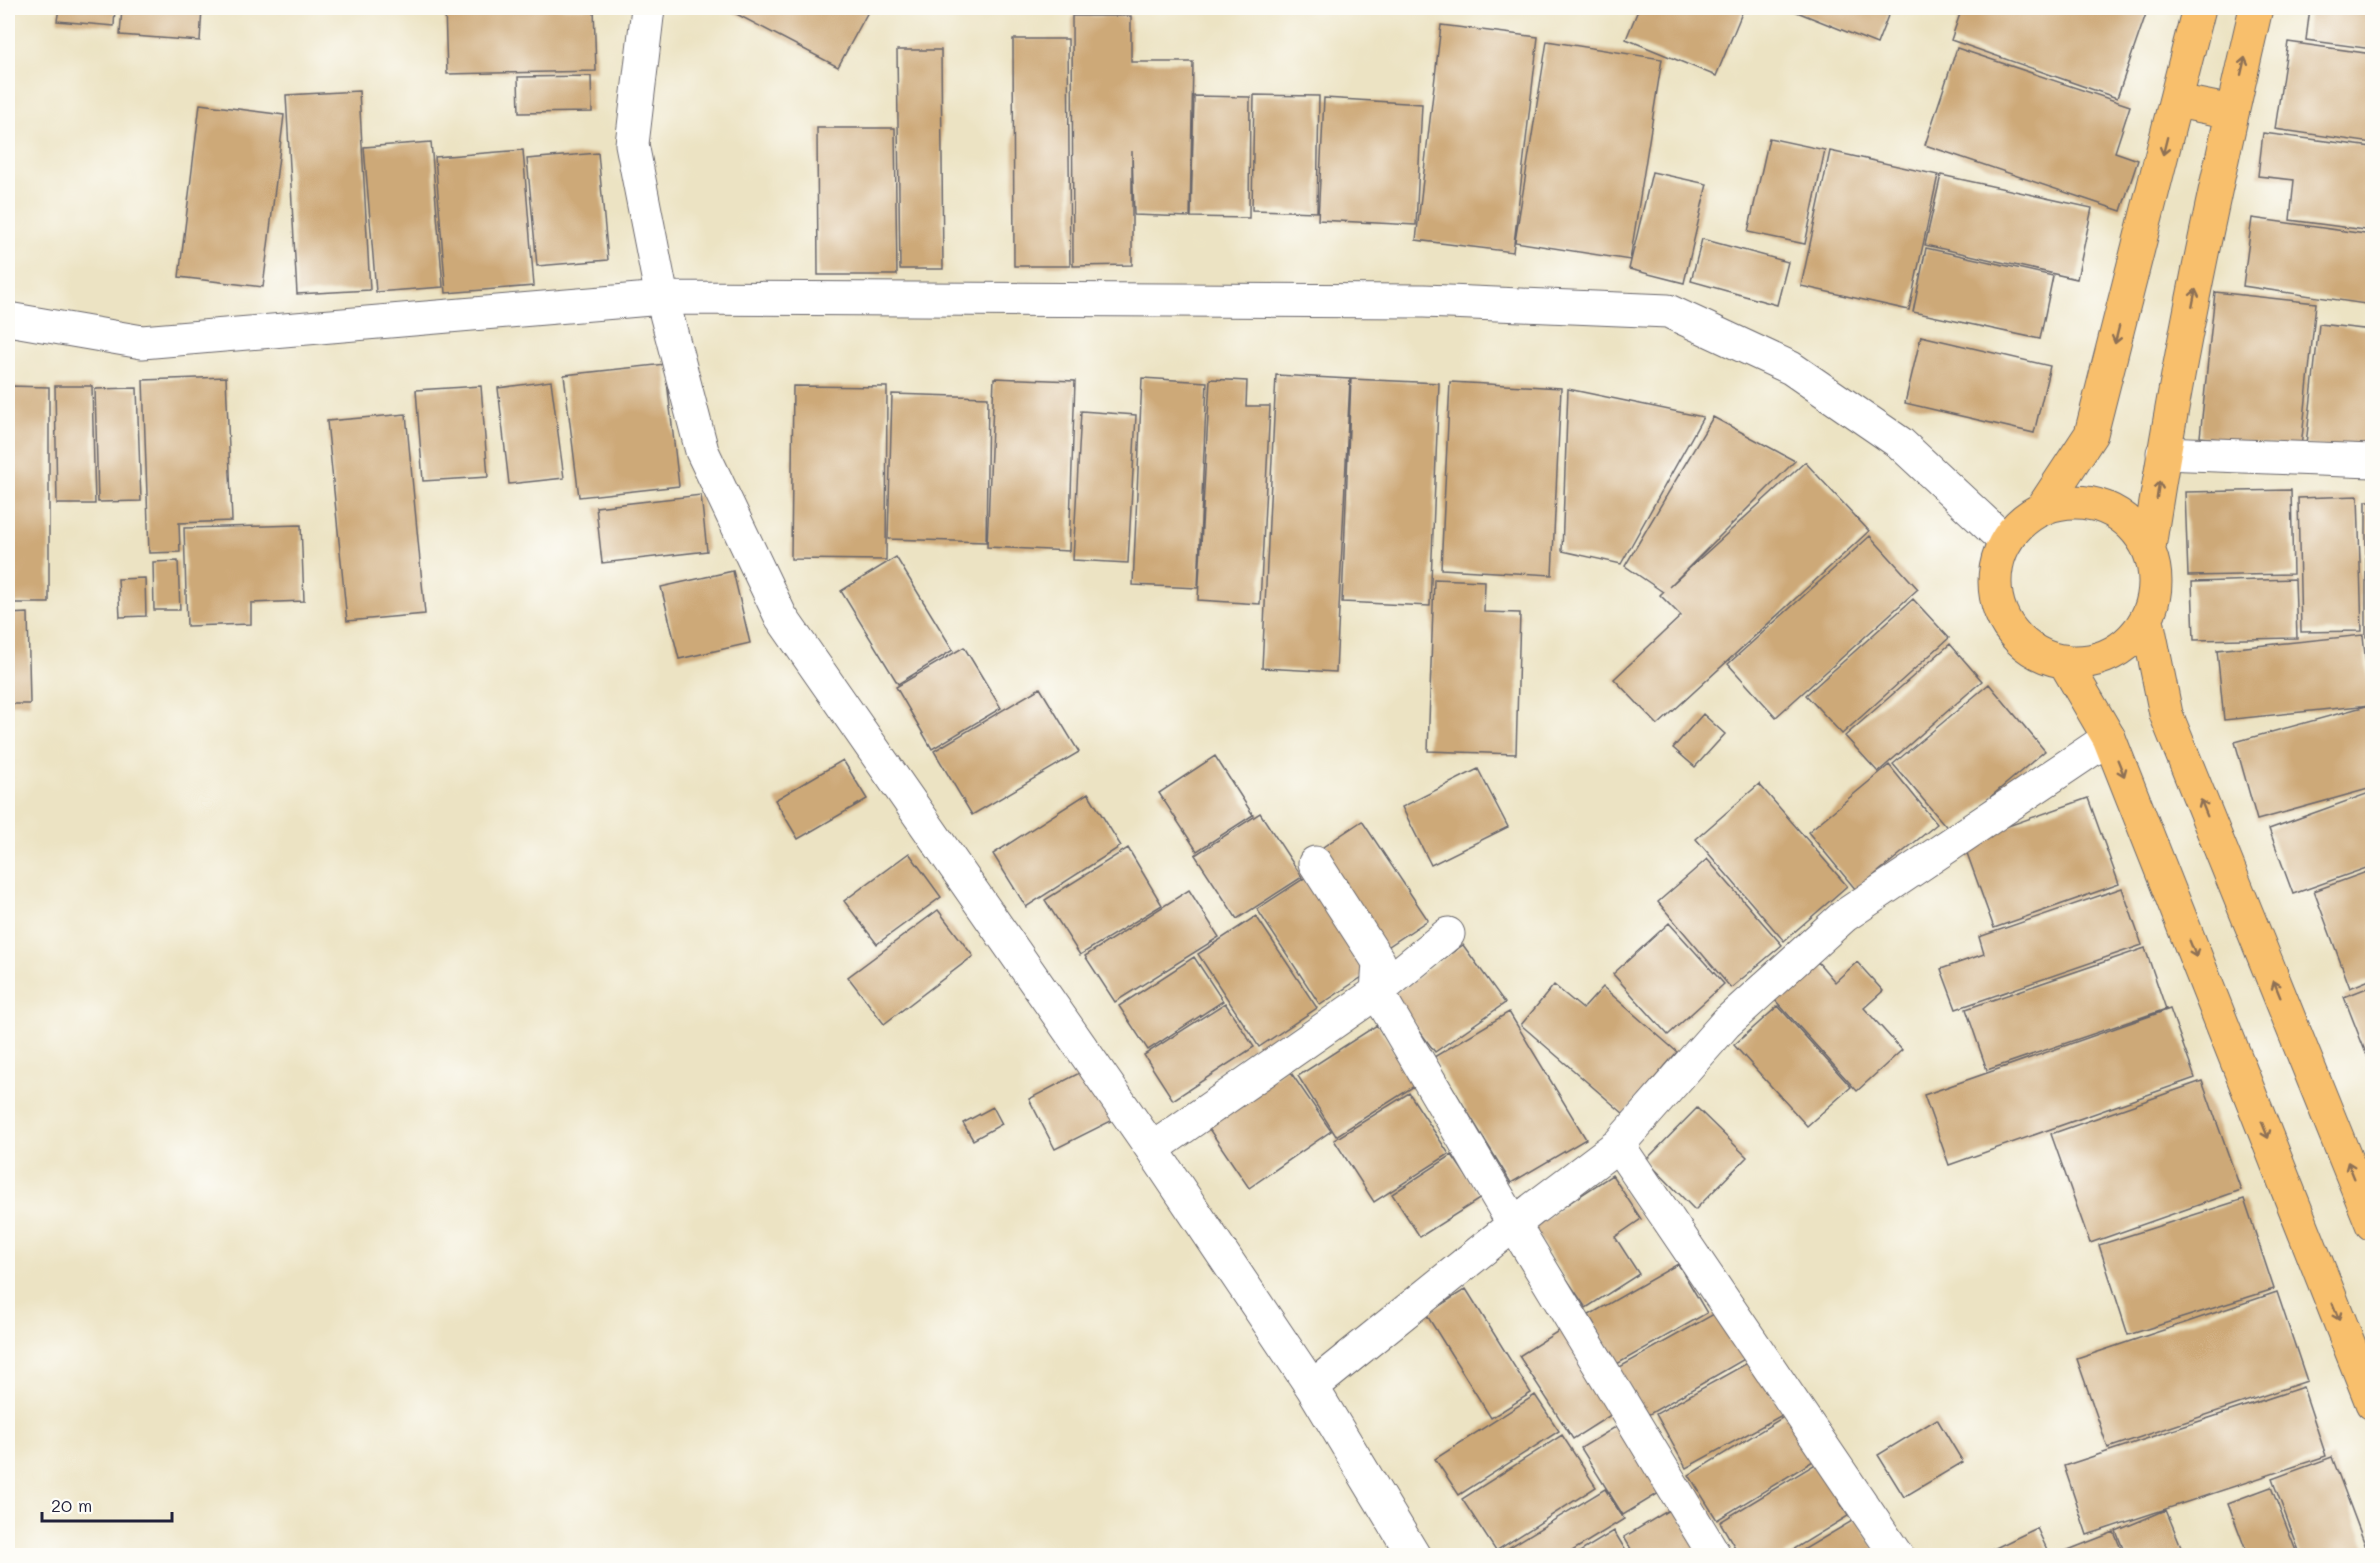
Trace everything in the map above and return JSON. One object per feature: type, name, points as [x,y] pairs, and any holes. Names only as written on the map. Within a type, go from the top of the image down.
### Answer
[{"type":"main road","points":[[2199,8],[2091,434],[2043,507],[2005,541],[1996,566],[1995,591],[2002,617],[2018,638],[2039,653],[2064,661],[2097,659],[2126,645],[2147,620],[2157,584],[2149,548],[2163,453],[2232,112],[2256,8]]},
{"type":"main road","points":[[2177,101],[2232,112]]},
{"type":"main road","points":[[2043,507],[2084,500],[2123,515],[2149,548]]},
{"type":"main road","points":[[2147,620],[2166,714],[2373,1224]]},
{"type":"main road","points":[[2064,661],[2109,738],[2373,1403]]},
{"type":"street","points":[[648,8],[632,144],[662,298],[702,452],[781,616],[1152,1149],[1312,1387],[1414,1556]]},
{"type":"street","points":[[8,319],[142,342],[662,298],[1424,301],[1668,311],[1791,368],[1900,443],[2005,541]]},
{"type":"street","points":[[2163,453],[2373,460]]},
{"type":"street","points":[[1312,1387],[1618,1145],[1726,1023],[1844,916],[2109,738]]},
{"type":"street","points":[[1315,863],[1379,962],[1377,992],[1515,1226],[1715,1556]]},
{"type":"street","points":[[1152,1149],[1377,992],[1449,934]]},
{"type":"street","points":[[1618,1145],[1896,1556]]},
{"type":"building","points":[[59,8],[115,8],[114,26],[57,21]]},
{"type":"building","points":[[122,8],[202,8],[200,41],[120,35]]},
{"type":"building","points":[[445,8],[594,8],[596,71],[447,74]]},
{"type":"building","points":[[725,8],[870,8],[838,67]]},
{"type":"building","points":[[1639,8],[1744,8],[1716,76],[1626,39]]},
{"type":"building","points":[[1787,8],[1891,8],[1877,44]]},
{"type":"building","points":[[1962,8],[2148,8],[2117,98],[1951,40]]},
{"type":"building","points":[[2310,8],[2372,8],[2372,49],[2306,40]]},
{"type":"building","points":[[1072,16],[1131,16],[1131,62],[1193,62],[1190,217],[1134,215],[1132,151],[1132,265],[1073,266]]},
{"type":"building","points":[[1441,25],[1538,37],[1513,252],[1416,240]]},
{"type":"building","points":[[1013,39],[1068,39],[1070,266],[1014,266]]},
{"type":"building","points":[[1547,41],[1662,59],[1630,260],[1515,242]]},
{"type":"building","points":[[2288,42],[2372,54],[2372,143],[2275,129]]},
{"type":"building","points":[[1957,48],[2130,106],[2115,152],[2138,160],[2121,211],[1925,145]]},
{"type":"building","points":[[897,50],[941,50],[943,269],[900,269]]},
{"type":"building","points":[[591,76],[592,112],[519,113],[518,77]]},
{"type":"building","points":[[359,91],[370,290],[297,294],[286,95]]},
{"type":"building","points":[[1254,95],[1319,96],[1317,212],[1252,210]]},
{"type":"building","points":[[1194,96],[1250,97],[1249,218],[1191,217]]},
{"type":"building","points":[[1324,98],[1422,104],[1416,225],[1318,220]]},
{"type":"building","points":[[200,104],[284,115],[263,287],[179,277]]},
{"type":"building","points":[[817,128],[895,128],[897,275],[818,275]]},
{"type":"building","points":[[2263,133],[2372,147],[2372,231],[2290,220],[2294,180],[2258,176]]},
{"type":"building","points":[[1769,138],[1825,150],[1805,244],[1748,232]]},
{"type":"building","points":[[431,142],[443,287],[376,292],[364,147]]},
{"type":"building","points":[[8,148],[12,149],[9,167],[8,167]]},
{"type":"building","points":[[523,150],[534,286],[446,293],[435,157]]},
{"type":"building","points":[[1830,151],[1938,175],[1909,310],[1801,286]]},
{"type":"building","points":[[598,153],[608,260],[537,266],[527,159]]},
{"type":"building","points":[[1652,172],[1707,184],[1684,283],[1629,269]]},
{"type":"building","points":[[1941,175],[2092,208],[2077,279],[1925,245]]},
{"type":"building","points":[[2252,218],[2372,235],[2372,305],[2243,286]]},
{"type":"building","points":[[1702,239],[1788,262],[1777,305],[1691,281]]},
{"type":"building","points":[[1926,248],[2053,276],[2040,339],[1913,312]]},
{"type":"building","points":[[2215,292],[2316,303],[2301,448],[2200,437]]},
{"type":"building","points":[[2319,324],[2372,330],[2372,452],[2306,445]]},
{"type":"building","points":[[1921,336],[2050,366],[2034,433],[1905,403]]},
{"type":"building","points":[[665,364],[679,486],[579,497],[564,375]]},
{"type":"building","points":[[1276,375],[1350,379],[1336,672],[1262,668]]},
{"type":"building","points":[[226,377],[232,521],[179,523],[180,552],[149,553],[143,380]]},
{"type":"building","points":[[994,378],[1075,381],[1069,551],[987,547]]},
{"type":"building","points":[[1142,378],[1207,382],[1198,588],[1133,585]]},
{"type":"building","points":[[1210,379],[1247,381],[1246,406],[1270,406],[1260,604],[1198,600]]},
{"type":"building","points":[[1351,379],[1439,383],[1430,606],[1342,602]]},
{"type":"building","points":[[551,381],[564,478],[509,484],[498,388]]},
{"type":"building","points":[[1450,382],[1561,388],[1552,575],[1441,569]]},
{"type":"building","points":[[8,386],[49,387],[49,603],[8,603]]},
{"type":"building","points":[[55,386],[92,386],[95,504],[57,504]]},
{"type":"building","points":[[481,386],[488,477],[423,481],[416,390]]},
{"type":"building","points":[[793,386],[887,387],[886,560],[791,559]]},
{"type":"building","points":[[137,388],[141,501],[98,502],[95,389]]},
{"type":"building","points":[[1568,389],[1703,417],[1621,564],[1562,551]]},
{"type":"building","points":[[892,394],[988,397],[986,542],[888,539]]},
{"type":"building","points":[[1081,411],[1136,415],[1128,563],[1073,560]]},
{"type":"building","points":[[406,414],[425,614],[347,621],[327,421]]},
{"type":"building","points":[[1713,417],[1795,461],[1669,587],[1805,462],[1869,531],[1658,725],[1614,679],[1681,616],[1660,595],[1663,592],[1625,566]]},
{"type":"building","points":[[2291,490],[2293,574],[2188,576],[2185,492]]},
{"type":"building","points":[[701,495],[707,551],[602,563],[596,507]]},
{"type":"building","points":[[2358,496],[2362,631],[2301,632],[2298,498]]},
{"type":"building","points":[[2366,501],[2372,501],[2372,637],[2366,637]]},
{"type":"building","points":[[301,525],[304,601],[251,603],[251,624],[187,626],[184,528]]},
{"type":"building","points":[[1870,536],[1918,589],[1776,717],[1728,664]]},
{"type":"building","points":[[896,557],[953,650],[898,684],[841,591]]},
{"type":"building","points":[[178,561],[180,610],[154,610],[153,562]]},
{"type":"building","points":[[733,571],[750,643],[679,659],[661,587]]},
{"type":"building","points":[[145,578],[146,616],[120,617],[118,579]]},
{"type":"building","points":[[1434,579],[1485,581],[1484,612],[1520,613],[1516,754],[1428,751]]},
{"type":"building","points":[[2295,579],[2297,638],[2194,640],[2192,582]]},
{"type":"building","points":[[1913,599],[1949,638],[1842,734],[1806,695]]},
{"type":"building","points":[[28,613],[30,704],[8,704],[8,614]]},
{"type":"building","points":[[2363,635],[2370,705],[2224,720],[2217,650]]},
{"type":"building","points":[[1950,644],[1982,681],[1878,772],[1845,736]]},
{"type":"building","points":[[964,647],[1001,708],[932,749],[896,687]]},
{"type":"building","points":[[1989,684],[2045,751],[1950,831],[1893,764]]},
{"type":"building","points":[[1040,688],[1079,752],[972,815],[934,751]]},
{"type":"building","points":[[2372,704],[2372,788],[2257,820],[2235,742]]},
{"type":"building","points":[[1703,714],[1725,734],[1695,767],[1673,748]]},
{"type":"building","points":[[1215,756],[1253,815],[1197,851],[1159,793]]},
{"type":"building","points":[[843,760],[867,799],[798,839],[775,800]]},
{"type":"building","points":[[1889,765],[1937,824],[1856,890],[1808,832]]},
{"type":"building","points":[[1478,769],[1508,827],[1431,865],[1402,807]]},
{"type":"building","points":[[1759,784],[1847,886],[1784,941],[1696,839]]},
{"type":"building","points":[[2372,792],[2372,866],[2293,894],[2269,829]]},
{"type":"building","points":[[1088,793],[1121,846],[1026,907],[993,854]]},
{"type":"building","points":[[2088,798],[2119,884],[1994,928],[1963,842]]},
{"type":"building","points":[[1260,813],[1302,877],[1237,919],[1195,855]]},
{"type":"building","points":[[1362,821],[1428,920],[1383,950],[1317,851]]},
{"type":"building","points":[[1128,848],[1162,905],[1080,955],[1045,900]]},
{"type":"building","points":[[909,853],[941,897],[877,944],[844,901]]},
{"type":"building","points":[[1707,859],[1782,945],[1731,988],[1658,902]]},
{"type":"building","points":[[2372,870],[2372,979],[2350,988],[2314,891]]},
{"type":"building","points":[[1306,877],[1368,973],[1320,1005],[1257,909]]},
{"type":"building","points":[[2122,888],[2142,945],[1956,1009],[1941,969],[1984,954],[1979,937]]},
{"type":"building","points":[[1189,890],[1219,937],[1115,1002],[1085,956]]},
{"type":"building","points":[[938,910],[973,956],[884,1024],[848,977]]},
{"type":"building","points":[[1256,916],[1317,1008],[1259,1047],[1198,954]]},
{"type":"building","points":[[1669,923],[1724,984],[1668,1035],[1613,974]]},
{"type":"building","points":[[1463,945],[1505,1003],[1435,1052],[1393,995]]},
{"type":"building","points":[[2145,948],[2166,1009],[1987,1070],[1966,1009]]},
{"type":"building","points":[[1194,957],[1223,1001],[1148,1050],[1119,1006]]},
{"type":"building","points":[[1818,962],[1835,982],[1857,962],[1883,991],[1864,1008],[1902,1050],[1857,1091],[1775,1000]]},
{"type":"building","points":[[1554,985],[1583,1009],[1603,987],[1677,1052],[1624,1114],[1521,1025]]},
{"type":"building","points":[[2372,986],[2372,1054],[2367,1056],[2344,997]]},
{"type":"building","points":[[1225,1003],[1254,1047],[1173,1100],[1144,1055]]},
{"type":"building","points":[[1778,1006],[1851,1087],[1807,1126],[1734,1045]]},
{"type":"building","points":[[2170,1009],[2195,1078],[1949,1165],[1924,1095]]},
{"type":"building","points":[[1509,1012],[1586,1139],[1511,1183],[1434,1057]]},
{"type":"building","points":[[1377,1025],[1416,1085],[1336,1136],[1298,1076]]},
{"type":"building","points":[[1091,1067],[1117,1118],[1055,1149],[1029,1099]]},
{"type":"building","points":[[1287,1067],[1331,1131],[1249,1188],[1205,1123]]},
{"type":"building","points":[[2202,1081],[2241,1190],[2090,1243],[2051,1134]]},
{"type":"building","points":[[1409,1093],[1449,1154],[1374,1202],[1334,1140]]},
{"type":"building","points":[[993,1107],[1002,1124],[973,1140],[963,1123]]},
{"type":"building","points":[[1697,1108],[1747,1157],[1695,1210],[1646,1160]]},
{"type":"building","points":[[1452,1155],[1481,1198],[1420,1237],[1392,1194]]},
{"type":"building","points":[[1612,1175],[1641,1219],[1615,1237],[1639,1274],[1586,1308],[1532,1227]]},
{"type":"building","points":[[2244,1199],[2274,1289],[2128,1335],[2099,1245]]},
{"type":"building","points":[[1678,1264],[1707,1313],[1617,1364],[1589,1315]]},
{"type":"building","points":[[1466,1289],[1531,1393],[1491,1418],[1426,1314]]},
{"type":"building","points":[[2277,1292],[2307,1381],[2108,1448],[2077,1359]]},
{"type":"building","points":[[1721,1310],[1748,1357],[1646,1416],[1618,1368]]},
{"type":"building","points":[[1563,1328],[1617,1411],[1573,1439],[1519,1356]]},
{"type":"building","points":[[1753,1360],[1784,1414],[1686,1468],[1656,1414]]},
{"type":"building","points":[[2303,1387],[2326,1456],[2087,1535],[2064,1466]]},
{"type":"building","points":[[1535,1395],[1559,1431],[1459,1495],[1435,1459]]},
{"type":"building","points":[[1790,1413],[1818,1458],[1717,1520],[1689,1475]]},
{"type":"building","points":[[1937,1419],[1963,1462],[1904,1497],[1878,1455]]},
{"type":"building","points":[[1622,1423],[1664,1490],[1623,1515],[1581,1448]]},
{"type":"building","points":[[1562,1435],[1596,1487],[1496,1551],[1462,1499]]},
{"type":"building","points":[[2332,1457],[2369,1555],[2301,1556],[2272,1479]]},
{"type":"building","points":[[1817,1463],[1848,1516],[1783,1556],[1740,1556],[1720,1522]]},
{"type":"building","points":[[2271,1487],[2298,1556],[2248,1556],[2228,1503]]},
{"type":"building","points":[[1605,1489],[1624,1519],[1564,1556],[1495,1556]]},
{"type":"building","points":[[1674,1507],[1704,1556],[1635,1556],[1624,1537]]},
{"type":"building","points":[[2166,1510],[2185,1556],[2126,1556],[2116,1531]]},
{"type":"building","points":[[1857,1518],[1879,1556],[1793,1556]]},
{"type":"building","points":[[2037,1528],[2050,1556],[1979,1556]]},
{"type":"building","points":[[1614,1531],[1629,1556],[1573,1556]]},
{"type":"building","points":[[2114,1532],[2124,1556],[2064,1556],[2063,1552]]}]
